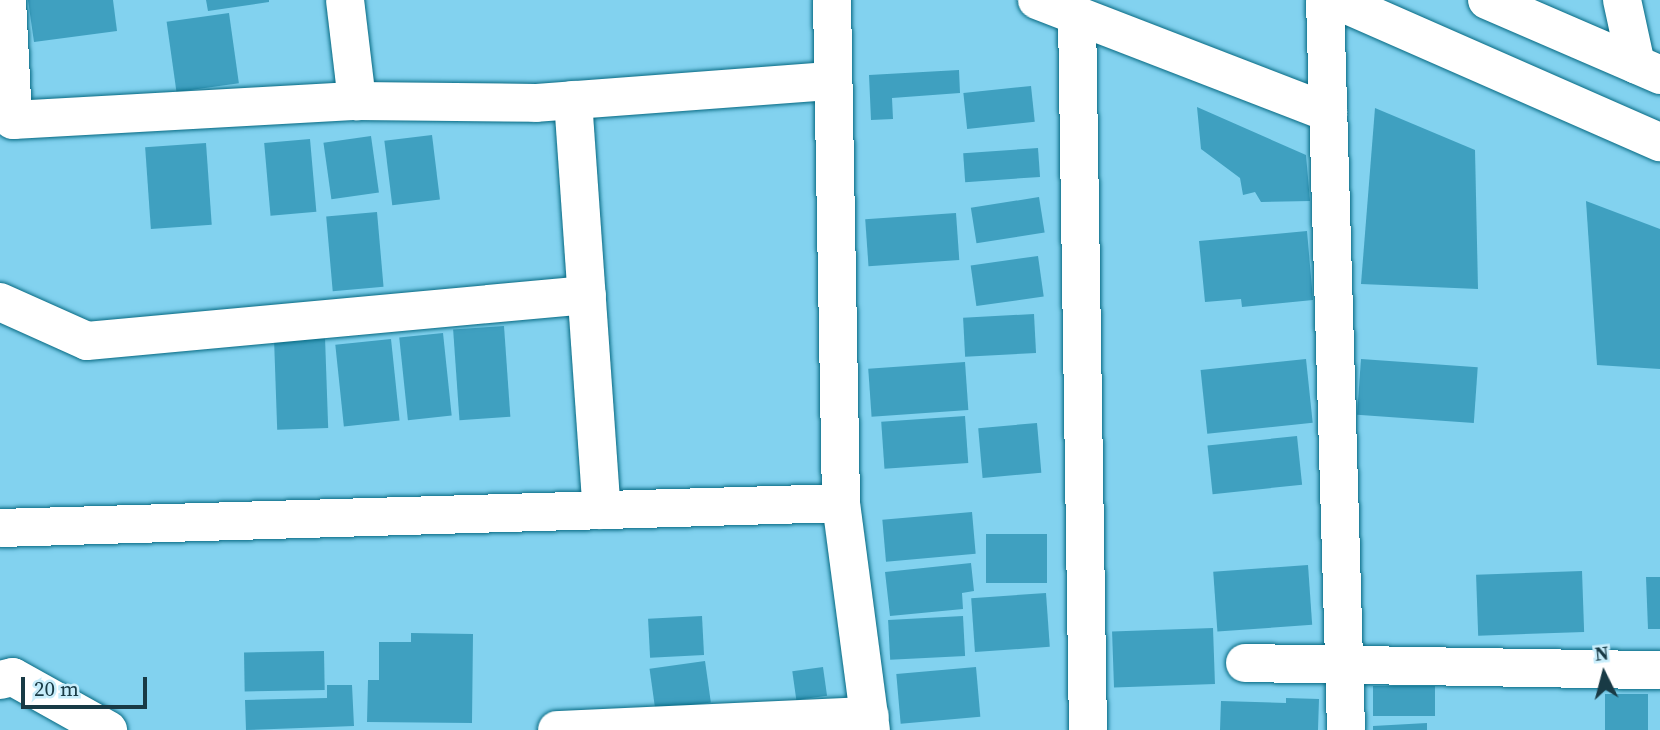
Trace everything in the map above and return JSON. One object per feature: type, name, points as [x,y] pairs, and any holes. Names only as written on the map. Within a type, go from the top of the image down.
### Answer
[{"type":"street","points":[[7,0],[13,120],[357,101],[573,100],[830,81]]},
{"type":"street","points":[[345,0],[357,101]]},
{"type":"street","points":[[557,730],[871,723],[841,503],[830,81],[832,0]]},
{"type":"street","points":[[1037,0],[1328,112]]},
{"type":"street","points":[[1325,0],[1346,730]]},
{"type":"street","points":[[1336,0],[1660,142]]},
{"type":"street","points":[[1487,0],[1648,69]]},
{"type":"street","points":[[1622,0],[1648,69]]},
{"type":"street","points":[[1077,15],[1088,730]]},
{"type":"street","points":[[573,100],[602,510]]},
{"type":"street","points":[[0,302],[87,341],[587,295]]},
{"type":"street","points":[[0,528],[841,503]]},
{"type":"street","points":[[1245,663],[1660,670]]},
{"type":"street","points":[[0,680],[13,677],[108,730]]},
{"type":"building","points":[[28,0],[113,0],[117,31],[34,42]]},
{"type":"building","points":[[206,0],[269,0],[269,2],[208,11]]},
{"type":"building","points":[[229,13],[239,83],[176,92],[167,22]]},
{"type":"building","points":[[959,70],[960,93],[892,98],[893,119],[871,120],[869,75]]},
{"type":"building","points":[[1031,86],[1035,122],[967,129],[963,93]]},
{"type":"building","points":[[1197,107],[1306,155],[1310,201],[1261,202],[1255,192],[1243,195],[1240,178],[1201,149]]},
{"type":"building","points":[[1375,108],[1475,150],[1478,289],[1361,284]]},
{"type":"building","points":[[432,135],[440,200],[392,205],[384,141]]},
{"type":"building","points":[[371,136],[379,192],[331,199],[323,143]]},
{"type":"building","points":[[310,139],[316,212],[271,216],[264,143]]},
{"type":"building","points":[[206,143],[212,225],[151,229],[145,147]]},
{"type":"building","points":[[1038,148],[1040,177],[965,182],[963,153]]},
{"type":"building","points":[[1039,197],[1045,233],[976,243],[971,208]]},
{"type":"building","points":[[1586,201],[1660,229],[1660,369],[1597,365]]},
{"type":"building","points":[[377,212],[384,287],[333,291],[326,216]]},
{"type":"building","points":[[956,213],[959,260],[869,266],[865,219]]},
{"type":"building","points":[[1307,231],[1313,300],[1242,307],[1241,299],[1205,302],[1199,241]]},
{"type":"building","points":[[1038,256],[1044,297],[976,306],[971,265]]},
{"type":"building","points":[[1034,314],[1036,353],[965,357],[963,318]]},
{"type":"building","points":[[504,326],[510,417],[459,420],[453,330]]},
{"type":"building","points":[[443,333],[452,416],[408,420],[399,338]]},
{"type":"building","points":[[325,337],[328,428],[277,430],[274,339]]},
{"type":"building","points":[[391,339],[400,421],[344,426],[335,345]]},
{"type":"building","points":[[1306,359],[1313,423],[1207,434],[1201,370]]},
{"type":"building","points":[[1361,359],[1478,367],[1474,423],[1357,415]]},
{"type":"building","points":[[965,362],[968,410],[872,417],[868,369]]},
{"type":"building","points":[[965,416],[968,463],[884,469],[881,422]]},
{"type":"building","points":[[1037,423],[1041,473],[983,478],[978,428]]},
{"type":"building","points":[[1297,436],[1302,485],[1213,494],[1207,445]]},
{"type":"building","points":[[972,512],[976,554],[886,562],[882,520]]},
{"type":"building","points":[[986,534],[1047,534],[1047,583],[986,583]]},
{"type":"building","points":[[971,563],[974,591],[962,593],[963,609],[890,616],[885,572]]},
{"type":"building","points":[[1308,565],[1312,625],[1217,631],[1213,572]]},
{"type":"building","points":[[1582,571],[1584,632],[1478,636],[1476,575]]},
{"type":"building","points":[[1646,577],[1660,577],[1660,629],[1648,629]]},
{"type":"building","points":[[1046,593],[1050,647],[975,652],[971,598]]},
{"type":"building","points":[[702,616],[704,655],[650,658],[648,619]]},
{"type":"building","points":[[963,616],[965,656],[890,660],[888,620]]},
{"type":"building","points":[[1213,628],[1215,684],[1114,687],[1112,632]]},
{"type":"building","points":[[411,633],[473,634],[472,723],[367,722],[368,680],[379,680],[379,642],[411,642]]},
{"type":"building","points":[[324,651],[325,690],[245,691],[244,652]]},
{"type":"building","points":[[705,661],[711,703],[655,710],[650,669]]},
{"type":"building","points":[[823,667],[827,696],[796,700],[792,671]]},
{"type":"building","points":[[976,667],[980,717],[901,724],[896,674]]},
{"type":"building","points":[[327,685],[352,685],[354,726],[246,730],[245,700],[327,698]]},
{"type":"building","points":[[1373,686],[1435,686],[1435,716],[1373,716]]},
{"type":"building","points":[[1605,694],[1648,694],[1648,730],[1605,730]]},
{"type":"building","points":[[1286,698],[1319,699],[1318,730],[1220,730],[1221,701],[1286,703]]},
{"type":"building","points":[[1427,723],[1427,730],[1373,730],[1373,726]]}]
